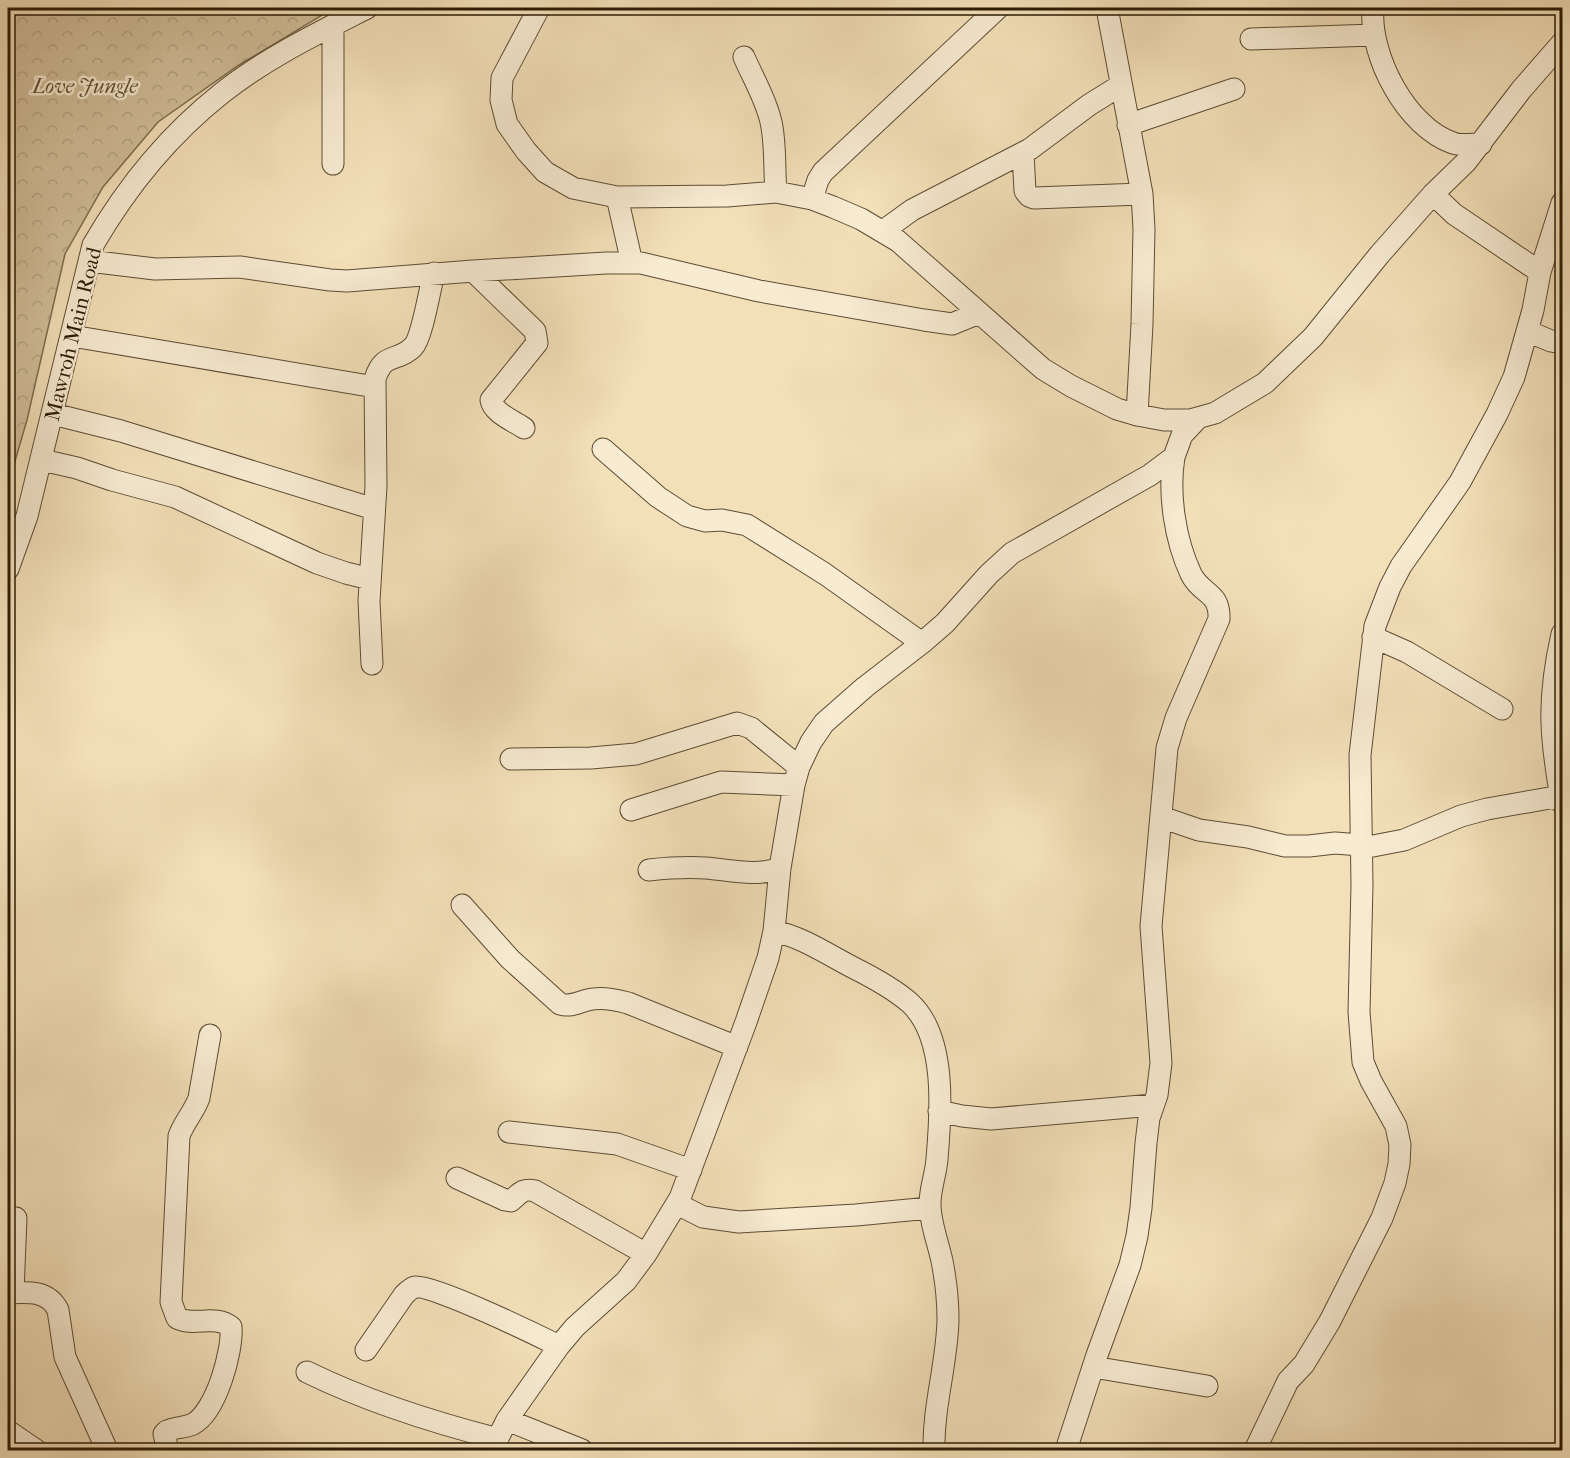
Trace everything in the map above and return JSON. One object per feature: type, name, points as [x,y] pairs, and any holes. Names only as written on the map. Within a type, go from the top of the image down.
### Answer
[{"type":"street","name":"Mawroh Main Road","points":[[8,569],[27,516],[42,460],[93,245],[111,214],[164,147],[197,114],[251,72],[367,8]]},
{"type":"street","points":[[539,8],[502,78],[501,100],[507,124],[526,151],[545,172],[573,188],[617,197],[727,196],[776,192],[812,199],[861,219],[883,231],[916,256],[1043,369],[1097,400],[1137,415],[1164,420],[1190,420],[1215,413],[1265,383],[1314,337],[1380,254],[1433,194],[1466,162],[1521,90],[1563,43]]},
{"type":"street","points":[[812,199],[818,180],[824,172],[998,8]]},
{"type":"street","points":[[1107,8],[1142,194],[1144,229],[1142,324],[1137,415]]},
{"type":"street","points":[[1373,8],[1376,46],[1402,100],[1416,119],[1438,136],[1455,144],[1481,144]]},
{"type":"street","points":[[333,25],[333,164]]},
{"type":"street","points":[[1251,39],[1374,34]]},
{"type":"street","points":[[744,57],[771,120],[776,192]]},
{"type":"street","points":[[883,231],[912,210],[1046,139],[1089,105],[1121,85]]},
{"type":"street","points":[[1128,125],[1234,89]]},
{"type":"street","points":[[1023,153],[1023,183],[1025,191],[1034,198],[1142,194]]},
{"type":"street","points":[[1433,194],[1454,213],[1540,272]]},
{"type":"street","points":[[617,197],[632,263]]},
{"type":"street","points":[[1255,1450],[1288,1381],[1304,1364],[1335,1311],[1382,1218],[1395,1183],[1399,1164],[1400,1145],[1396,1126],[1363,1062],[1359,1012],[1360,754],[1373,637],[1380,610],[1396,577],[1460,482],[1492,425],[1514,377],[1540,272],[1563,203]]},
{"type":"street","points":[[89,261],[155,269],[240,267],[347,281],[434,273],[641,263],[821,303],[924,320],[952,324],[979,313]]},
{"type":"street","points":[[473,271],[535,331],[538,337],[537,343],[493,394],[491,400],[497,410],[524,428]]},
{"type":"street","points":[[372,664],[370,579],[376,486],[375,387],[379,367],[384,362],[406,352],[417,341],[434,273]]},
{"type":"street","points":[[1527,331],[1551,341],[1563,343]]},
{"type":"street","points":[[72,336],[375,387]]},
{"type":"street","points":[[53,414],[121,430],[374,509]]},
{"type":"street","points":[[1066,1450],[1119,1296],[1137,1236],[1146,1143],[1157,1095],[1161,1063],[1151,926],[1167,748],[1176,718],[1216,630],[1219,612],[1212,594],[1200,587],[1192,577],[1184,556],[1173,503],[1171,472],[1174,457],[1182,435],[1198,418]]},
{"type":"street","points":[[603,449],[658,497],[687,516],[705,521],[722,520],[747,525],[825,574],[922,643]]},
{"type":"street","points":[[499,1436],[559,1346],[575,1327],[626,1281],[646,1254],[676,1204],[737,1047],[768,958],[774,932],[780,868],[797,776],[811,742],[824,723],[865,687],[922,643],[945,622],[988,574],[1012,553],[1150,475],[1174,457]]},
{"type":"street","points":[[42,460],[175,497],[317,563],[370,579]]},
{"type":"street","points":[[1161,817],[1199,830],[1248,837],[1284,846],[1335,843],[1361,846],[1388,845],[1461,816],[1487,809],[1562,800],[1551,737],[1551,700],[1554,671],[1563,633]]},
{"type":"street","points":[[1373,637],[1407,652],[1502,709]]},
{"type":"street","points":[[511,759],[626,755],[737,723],[751,728],[797,776]]},
{"type":"street","points":[[631,810],[721,782],[797,776]]},
{"type":"street","points":[[649,870],[704,868],[769,873],[780,868]]},
{"type":"street","points":[[462,905],[510,959],[560,1004],[574,1005],[595,998],[620,1001],[737,1047]]},
{"type":"street","points":[[774,932],[790,935],[858,969],[911,1004],[930,1031],[936,1048],[939,1110],[937,1162],[931,1185],[930,1208],[947,1289],[948,1321],[935,1414],[933,1450]]},
{"type":"street","points":[[168,1450],[164,1434],[166,1431],[193,1424],[205,1415],[212,1404],[229,1353],[231,1334],[231,1327],[225,1322],[182,1321],[177,1317],[171,1302],[179,1136],[199,1098],[210,1035]]},
{"type":"street","points":[[939,1110],[962,1116],[991,1119],[1153,1105]]},
{"type":"street","points":[[509,1132],[617,1144],[691,1170]]},
{"type":"street","points":[[457,1178],[511,1201],[521,1191],[527,1189],[535,1191],[646,1254]]},
{"type":"street","points":[[676,1204],[703,1217],[739,1222],[930,1208]]},
{"type":"street","points":[[16,1218],[10,1292],[40,1294],[55,1303],[66,1357],[84,1403],[107,1450]]},
{"type":"street","points":[[366,1350],[404,1295],[418,1287],[503,1319],[559,1346]]},
{"type":"street","points":[[1093,1367],[1207,1386]]},
{"type":"street","points":[[307,1372],[344,1390],[440,1424],[582,1450]]},
{"type":"street","points":[[8,1433],[36,1450]]},
{"type":"green space","name":"Love Jungle","points":[[8,8],[334,8],[239,65],[158,122],[103,187],[65,254],[27,420],[8,485]]}]
